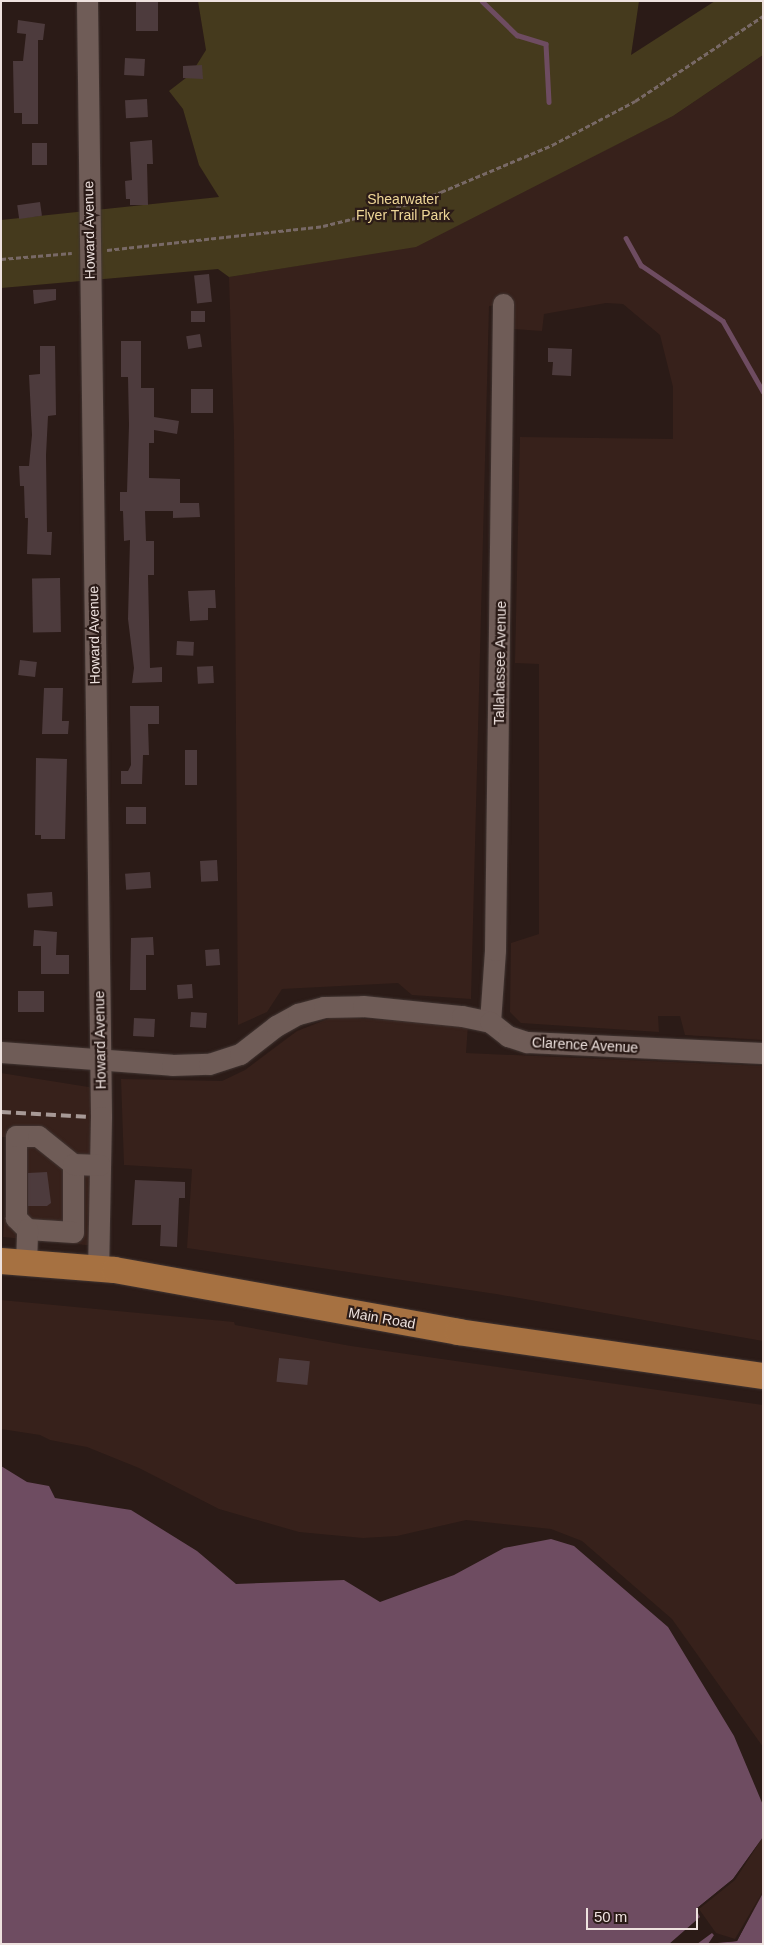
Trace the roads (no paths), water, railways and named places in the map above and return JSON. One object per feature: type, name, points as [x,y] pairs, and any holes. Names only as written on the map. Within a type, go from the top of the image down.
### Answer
[{"type":"main road","name":"Main Road","points":[[14,1262],[98,1269],[458,1332],[763,1376]]},
{"type":"street","name":"Howard Avenue","points":[[87,1],[101,1061],[98,1269]]},
{"type":"street","name":"Tallahassee Avenue","points":[[490,1022],[495,950],[503,304]]},
{"type":"street","name":"Clarence Avenue","points":[[1,1052],[101,1061],[209,1064],[240,1054],[291,1017],[330,1007],[404,1008],[490,1022],[508,1036],[527,1042],[763,1053]]},
{"type":"street","points":[[73,1164],[72,1232],[27,1228],[16,1218],[16,1136],[38,1136],[73,1164],[100,1165]]},
{"type":"street","points":[[14,1262],[27,1228]]},
{"type":"waterway","points":[[482,1],[517,35],[546,44],[549,102]]},
{"type":"waterway","points":[[626,238],[641,265],[723,321],[763,391]]},
{"type":"railway","points":[[1,1112],[91,1117]]},
{"type":"park label","name":"Shearwater Flyer Trail Park","points":[[403,207]]}]
